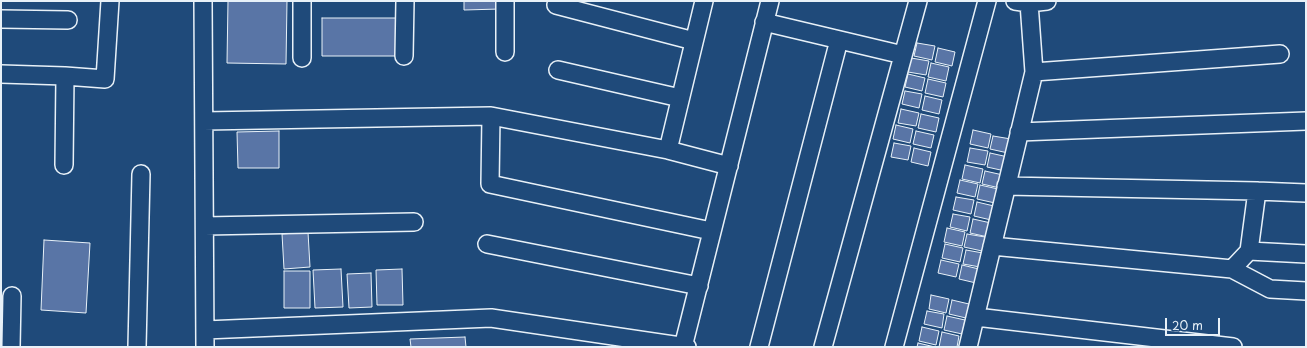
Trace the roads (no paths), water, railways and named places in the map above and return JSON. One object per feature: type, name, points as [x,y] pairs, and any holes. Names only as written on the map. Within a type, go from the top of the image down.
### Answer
[{"type":"street","points":[[1,74],[105,79],[110,1]]},
{"type":"street","points":[[203,1],[205,347]]},
{"type":"street","points":[[302,1],[302,58]]},
{"type":"street","points":[[404,56],[405,1]]},
{"type":"street","points":[[505,1],[505,52]]},
{"type":"street","points":[[668,150],[704,1]]},
{"type":"street","points":[[205,330],[491,318],[685,347],[711,230],[729,166],[770,1]]},
{"type":"street","points":[[823,347],[918,1]]},
{"type":"street","points":[[894,347],[987,1]]},
{"type":"street","points":[[968,347],[1034,72],[1022,2],[1047,1]]},
{"type":"street","points":[[556,5],[694,41]]},
{"type":"street","points":[[1,19],[68,20]]},
{"type":"street","points":[[764,22],[903,55]]},
{"type":"street","points":[[759,347],[839,40]]},
{"type":"street","points":[[1034,72],[1280,54]]},
{"type":"street","points":[[558,70],[680,98]]},
{"type":"street","points":[[64,165],[65,76]]},
{"type":"street","points":[[204,121],[491,116],[668,150],[729,166]]},
{"type":"street","points":[[491,116],[490,184],[711,230]]},
{"type":"street","points":[[1019,132],[1306,121]]},
{"type":"street","points":[[137,347],[141,174]]},
{"type":"street","points":[[1006,186],[1306,193]]},
{"type":"street","points":[[1232,269],[1249,251],[1257,191]]},
{"type":"street","points":[[205,226],[414,222]]},
{"type":"street","points":[[487,244],[699,286]]},
{"type":"street","points":[[992,246],[1232,269],[1270,289],[1306,291]]},
{"type":"street","points":[[1249,251],[1306,254]]},
{"type":"street","points":[[11,347],[12,296]]},
{"type":"street","points":[[976,317],[1233,347]]}]
